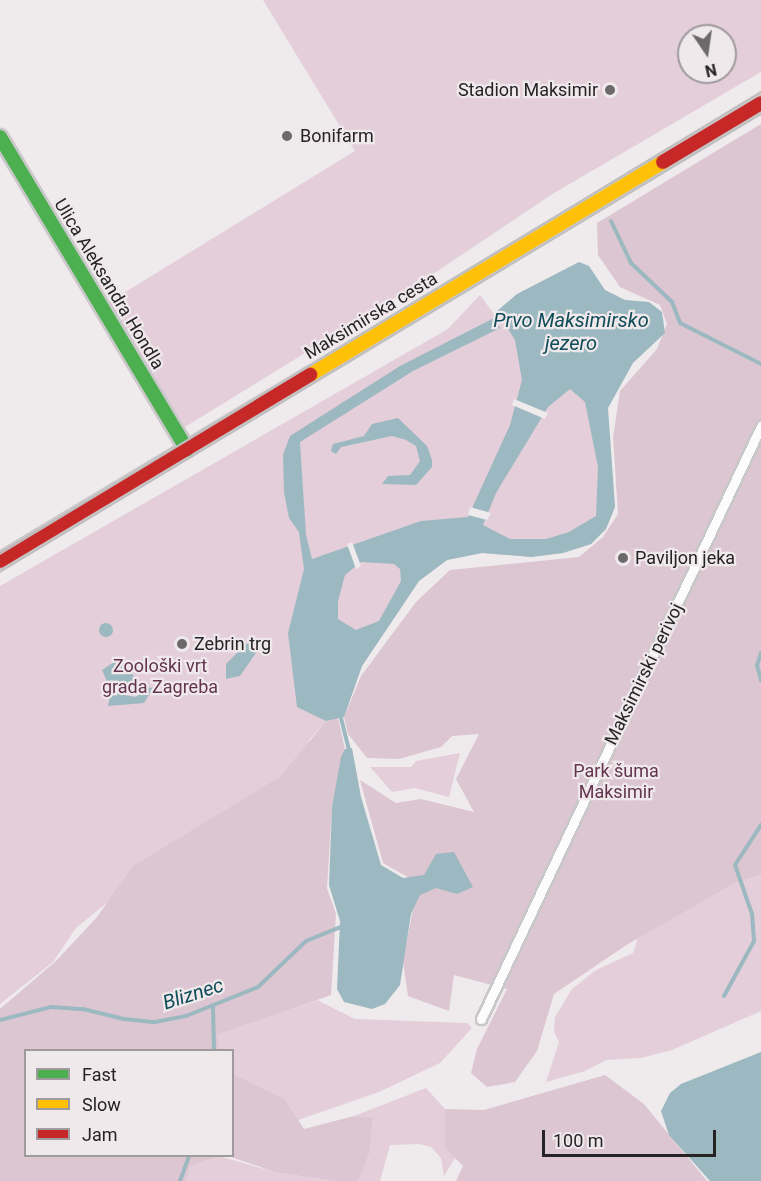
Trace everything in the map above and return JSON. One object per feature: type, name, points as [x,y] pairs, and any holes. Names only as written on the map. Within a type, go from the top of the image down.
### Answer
[{"type":"main road","name":"Maksimirska cesta","points":[[0,561],[761,103]]},
{"type":"main road","name":"Ulica Aleksandra Hondla","points":[[0,137],[187,449]]},
{"type":"street","name":"Maksimirski perivoj","points":[[481,1019],[761,426]]},
{"type":"green space","points":[[263,0],[761,0],[761,72],[554,193],[430,276],[185,427],[109,302],[355,151]]},
{"type":"green space","name":"Park šuma Maksimir","points":[[761,124],[761,875],[737,882],[628,944],[554,994],[537,1051],[515,1082],[487,1087],[471,1073],[477,1049],[507,989],[454,975],[449,1011],[408,996],[403,961],[418,883],[383,863],[360,780],[396,803],[421,799],[474,812],[456,779],[479,734],[452,736],[441,747],[399,759],[367,758],[348,734],[344,717],[361,676],[416,602],[450,570],[579,557],[603,537],[618,514],[613,437],[620,391],[657,349],[667,324],[660,305],[620,287],[598,255],[597,223]]},
{"type":"green space","name":"Zoološki vrt grada Zagreba","points":[[480,295],[494,314],[503,315],[595,392],[611,461],[615,507],[606,529],[591,544],[563,553],[531,557],[482,553],[447,560],[419,581],[362,666],[344,717],[326,721],[310,739],[288,785],[119,893],[76,928],[53,962],[0,1004],[0,586],[448,329]]},
{"type":"green space","points":[[338,718],[345,749],[332,807],[327,888],[336,914],[331,995],[217,1035],[219,1049],[24,1049],[24,1157],[216,1157],[190,1166],[187,1181],[0,1181],[0,1009],[56,961],[97,917],[133,866],[280,777],[326,721]]},
{"type":"green space","points":[[460,753],[449,797],[415,788],[392,792],[370,767],[411,767],[416,761]]},
{"type":"green space","points":[[761,875],[761,1011],[672,1050],[641,1058],[606,1060],[585,1071],[546,1082],[559,1042],[554,1032],[555,1017],[572,989],[596,970],[633,953],[638,938],[737,882]]},
{"type":"green space","points":[[317,1000],[355,1019],[467,1023],[472,1028],[440,1063],[379,1092],[298,1120],[285,1099],[234,1074],[234,1049],[219,1049],[216,1035]]},
{"type":"green space","points":[[234,1074],[285,1099],[304,1129],[354,1116],[373,1117],[370,1152],[358,1181],[331,1181],[275,1172],[231,1157],[234,1157]]},
{"type":"green space","points":[[605,1075],[644,1104],[707,1181],[456,1181],[463,1166],[445,1148],[445,1109],[484,1110]]},
{"type":"green space","points":[[426,1088],[445,1109],[445,1148],[455,1158],[444,1176],[441,1158],[431,1147],[419,1144],[390,1145],[380,1181],[358,1181],[370,1152],[373,1117],[354,1116]]},
{"type":"green space","points":[[222,1157],[275,1172],[329,1181],[187,1181],[190,1166]]},
{"type":"water","name":"Prvo Maksimirsko jezero","points":[[579,262],[589,266],[605,290],[625,300],[649,302],[662,312],[665,333],[633,363],[608,408],[615,507],[606,529],[591,544],[563,553],[531,557],[482,553],[447,560],[419,581],[362,666],[344,717],[326,721],[297,707],[288,633],[304,569],[299,532],[289,518],[284,492],[283,455],[290,436],[400,366],[494,318],[500,328],[413,371],[300,442],[306,535],[312,559],[421,521],[468,517],[510,425],[522,380],[515,340],[497,311],[517,294]],"holes":[[[570,389],[585,402],[598,467],[596,516],[569,532],[546,539],[510,539],[483,525],[496,493],[548,407]],[[361,562],[394,564],[400,569],[401,581],[379,621],[356,630],[338,619],[338,601],[345,575]]]},
{"type":"water","points":[[398,418],[427,446],[432,460],[432,467],[416,485],[382,484],[388,476],[410,475],[420,461],[416,446],[406,440],[392,436],[341,447],[336,454],[331,451],[333,444],[364,436],[372,424]]},
{"type":"water","points":[[103,623],[109,623],[113,630],[109,637],[103,637],[99,633],[99,627]]},
{"type":"water","points":[[250,640],[260,647],[240,676],[226,679],[226,664]]},
{"type":"water","points":[[117,660],[134,676],[132,684],[122,688],[124,695],[136,697],[145,687],[153,688],[144,703],[108,706],[111,691],[102,670]]},
{"type":"water","points":[[352,748],[361,797],[381,865],[403,878],[424,875],[436,854],[454,852],[473,887],[457,894],[436,888],[420,895],[411,914],[400,985],[385,1004],[372,1009],[344,1002],[337,989],[340,921],[329,885],[332,807],[341,757],[345,749]]},
{"type":"water","points":[[761,1052],[761,1181],[710,1181],[669,1135],[661,1111],[670,1093],[681,1084]]},
{"type":"pier","points":[[514,399],[548,413],[545,419],[512,405]]},
{"type":"pier","points":[[470,507],[491,513],[487,520],[468,515]]},
{"type":"pier","points":[[352,542],[361,566],[356,569],[347,544]]},
{"type":"waterway","points":[[611,221],[631,263],[672,302],[680,323],[761,364]]},
{"type":"waterway","points":[[761,653],[757,665],[761,680]]},
{"type":"waterway","points":[[341,718],[349,749]]},
{"type":"waterway","points":[[724,996],[754,941],[752,914],[735,865],[761,825]]},
{"type":"waterway","name":"Bliznec","points":[[0,1020],[51,1007],[83,1009],[124,1019],[155,1022],[186,1016],[258,987],[306,941],[340,927]]},
{"type":"waterway","points":[[213,1006],[214,1049]]},
{"type":"waterway","points":[[180,1181],[189,1157]]},
{"type":"tram line","points":[[0,554],[761,92]]},
{"type":"tram line","points":[[0,572],[761,114]]},
{"type":"traffic: fast","points":[[0,137],[187,449]]},
{"type":"traffic: slow","points":[[310,375],[663,162]]},
{"type":"traffic: jam","points":[[663,162],[761,103]]},
{"type":"traffic: jam","points":[[0,561],[310,375]]},
{"type":"place","name":"Stadion Maksimir","points":[[610,90]]},
{"type":"place","name":"Bonifarm","points":[[287,136]]},
{"type":"place","name":"Paviljon jeka","points":[[623,558]]},
{"type":"place","name":"Zebrin trg","points":[[182,644]]}]
